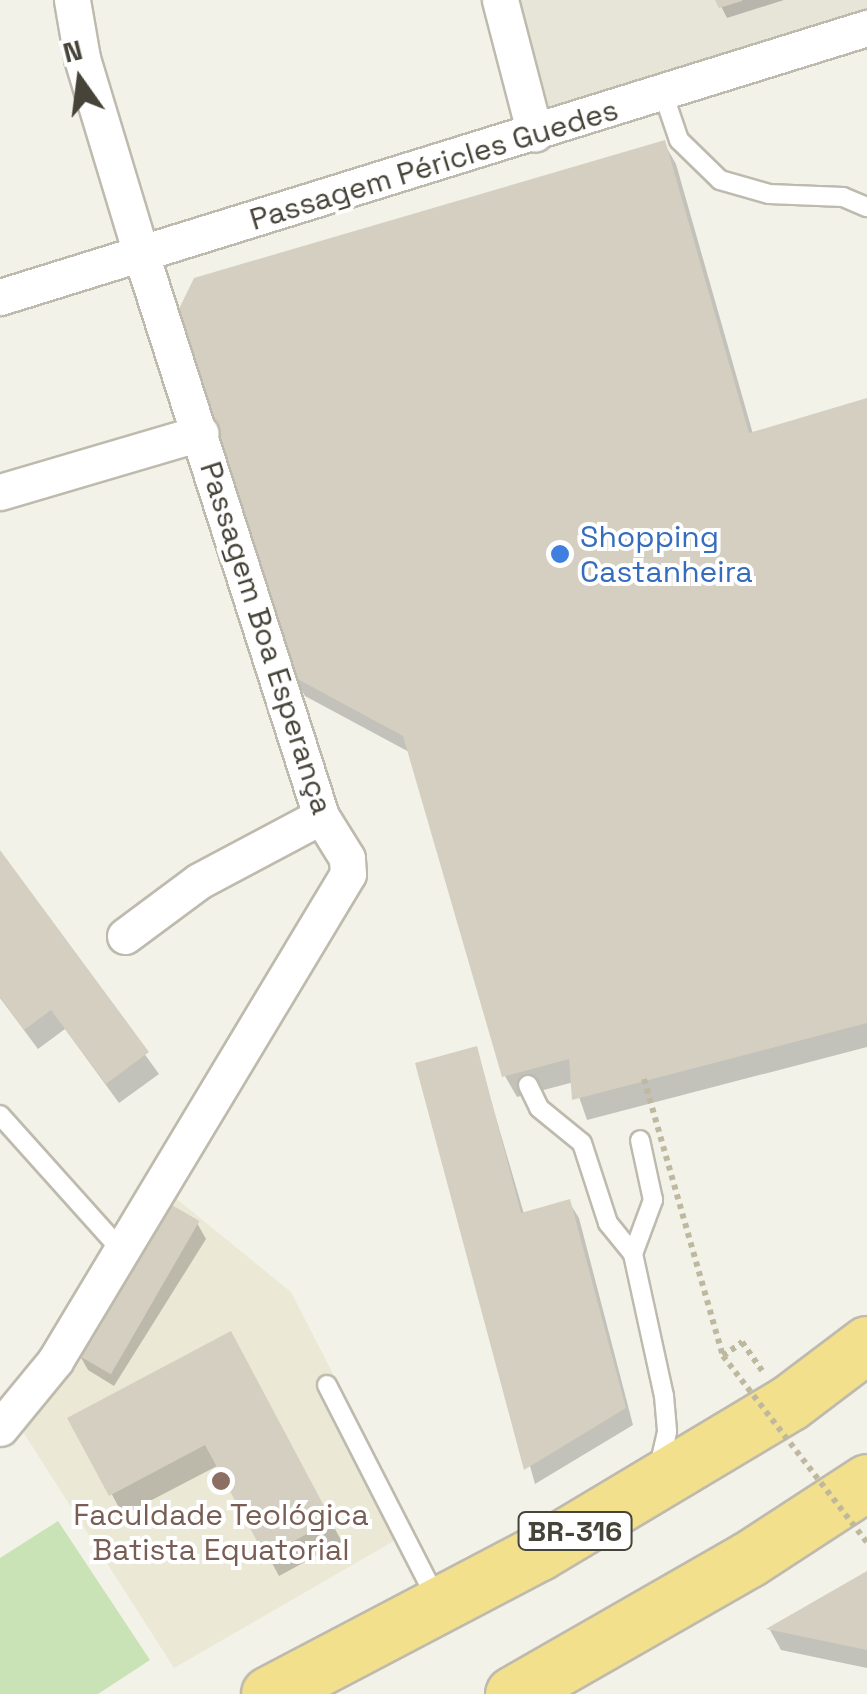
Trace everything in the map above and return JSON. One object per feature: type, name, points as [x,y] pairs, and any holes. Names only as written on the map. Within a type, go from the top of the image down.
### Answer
[{"type":"highway","name":"BR-316","points":[[270,1694],[440,1605],[656,1484],[789,1404],[867,1344]]},
{"type":"highway","points":[[514,1694],[749,1559],[867,1482]]},
{"type":"street","name":"Passagem Boa Esperança","points":[[0,1428],[55,1361],[342,890],[347,858],[321,816],[142,257],[82,58],[72,0]]},
{"type":"street","points":[[500,0],[536,134]]},
{"type":"street","name":"Passagem Péricles Guedes","points":[[0,297],[142,257],[867,28]]},
{"type":"street","points":[[0,492],[200,434]]},
{"type":"street","points":[[125,936],[199,881],[321,816]]},
{"type":"lane","points":[[663,93],[679,140],[720,180],[769,194],[843,197],[867,207]]},
{"type":"lane","points":[[528,1085],[539,1108],[582,1143],[608,1223],[633,1254],[667,1417],[656,1484]]},
{"type":"lane","points":[[0,1115],[121,1250]]},
{"type":"lane","points":[[633,1254],[654,1200],[640,1140]]},
{"type":"lane","points":[[327,1385],[440,1605]]},
{"type":"path","points":[[644,1079],[723,1356],[867,1542]]},
{"type":"path","points":[[723,1356],[742,1342],[764,1374]]},
{"type":"shaded area","points":[[510,0],[867,0],[867,50],[546,133]]},
{"type":"shaded area","name":"Faculdade Teológica Batista Equatorial","points":[[173,1196],[291,1292],[413,1530],[174,1668],[23,1432]]},
{"type":"green space","points":[[58,1521],[150,1660],[98,1694],[0,1694],[0,1558]]},
{"type":"building","points":[[715,0],[742,0],[742,1],[719,8]]},
{"type":"building","name":"Shopping Castanheira","points":[[665,140],[749,433],[867,398],[867,1023],[572,1100],[569,1059],[502,1077],[403,736],[290,675],[177,313],[194,278]]},
{"type":"building","points":[[0,850],[149,1052],[106,1084],[51,1010],[24,1030],[0,997]]},
{"type":"building","points":[[477,1046],[521,1213],[570,1199],[626,1408],[524,1470],[415,1063]]},
{"type":"building","points":[[170,1204],[199,1221],[111,1374],[82,1357]]},
{"type":"building","points":[[231,1331],[332,1521],[265,1556],[205,1445],[109,1496],[67,1418]]},
{"type":"building","points":[[867,1571],[867,1650],[766,1629]]},
{"type":"place","name":"Shopping Castanheira","points":[[560,554]]},
{"type":"place","name":"Faculdade Teológica Batista Equatorial","points":[[221,1481]]}]
